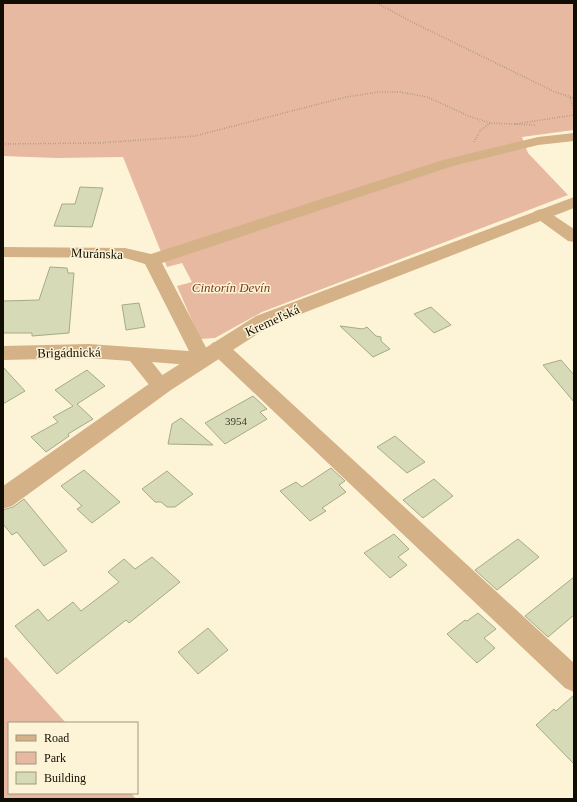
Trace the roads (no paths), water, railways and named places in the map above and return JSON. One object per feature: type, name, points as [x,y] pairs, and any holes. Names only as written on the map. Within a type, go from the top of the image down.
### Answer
[{"type":"street","points":[[574,137],[538,141],[448,163],[152,260],[210,353],[574,680]]},
{"type":"street","name":"Kremeľská","points":[[3,499],[161,386],[210,353],[264,321],[574,202]]},
{"type":"street","points":[[541,214],[574,237]]},
{"type":"street","name":"Muránska","points":[[3,252],[125,253],[152,260]]},
{"type":"street","name":"Brigádnická","points":[[3,353],[89,351],[135,354],[210,353]]},
{"type":"street","points":[[135,354],[161,386]]},
{"type":"park label","name":"Cintorín Devín","points":[[231,287]]}]
